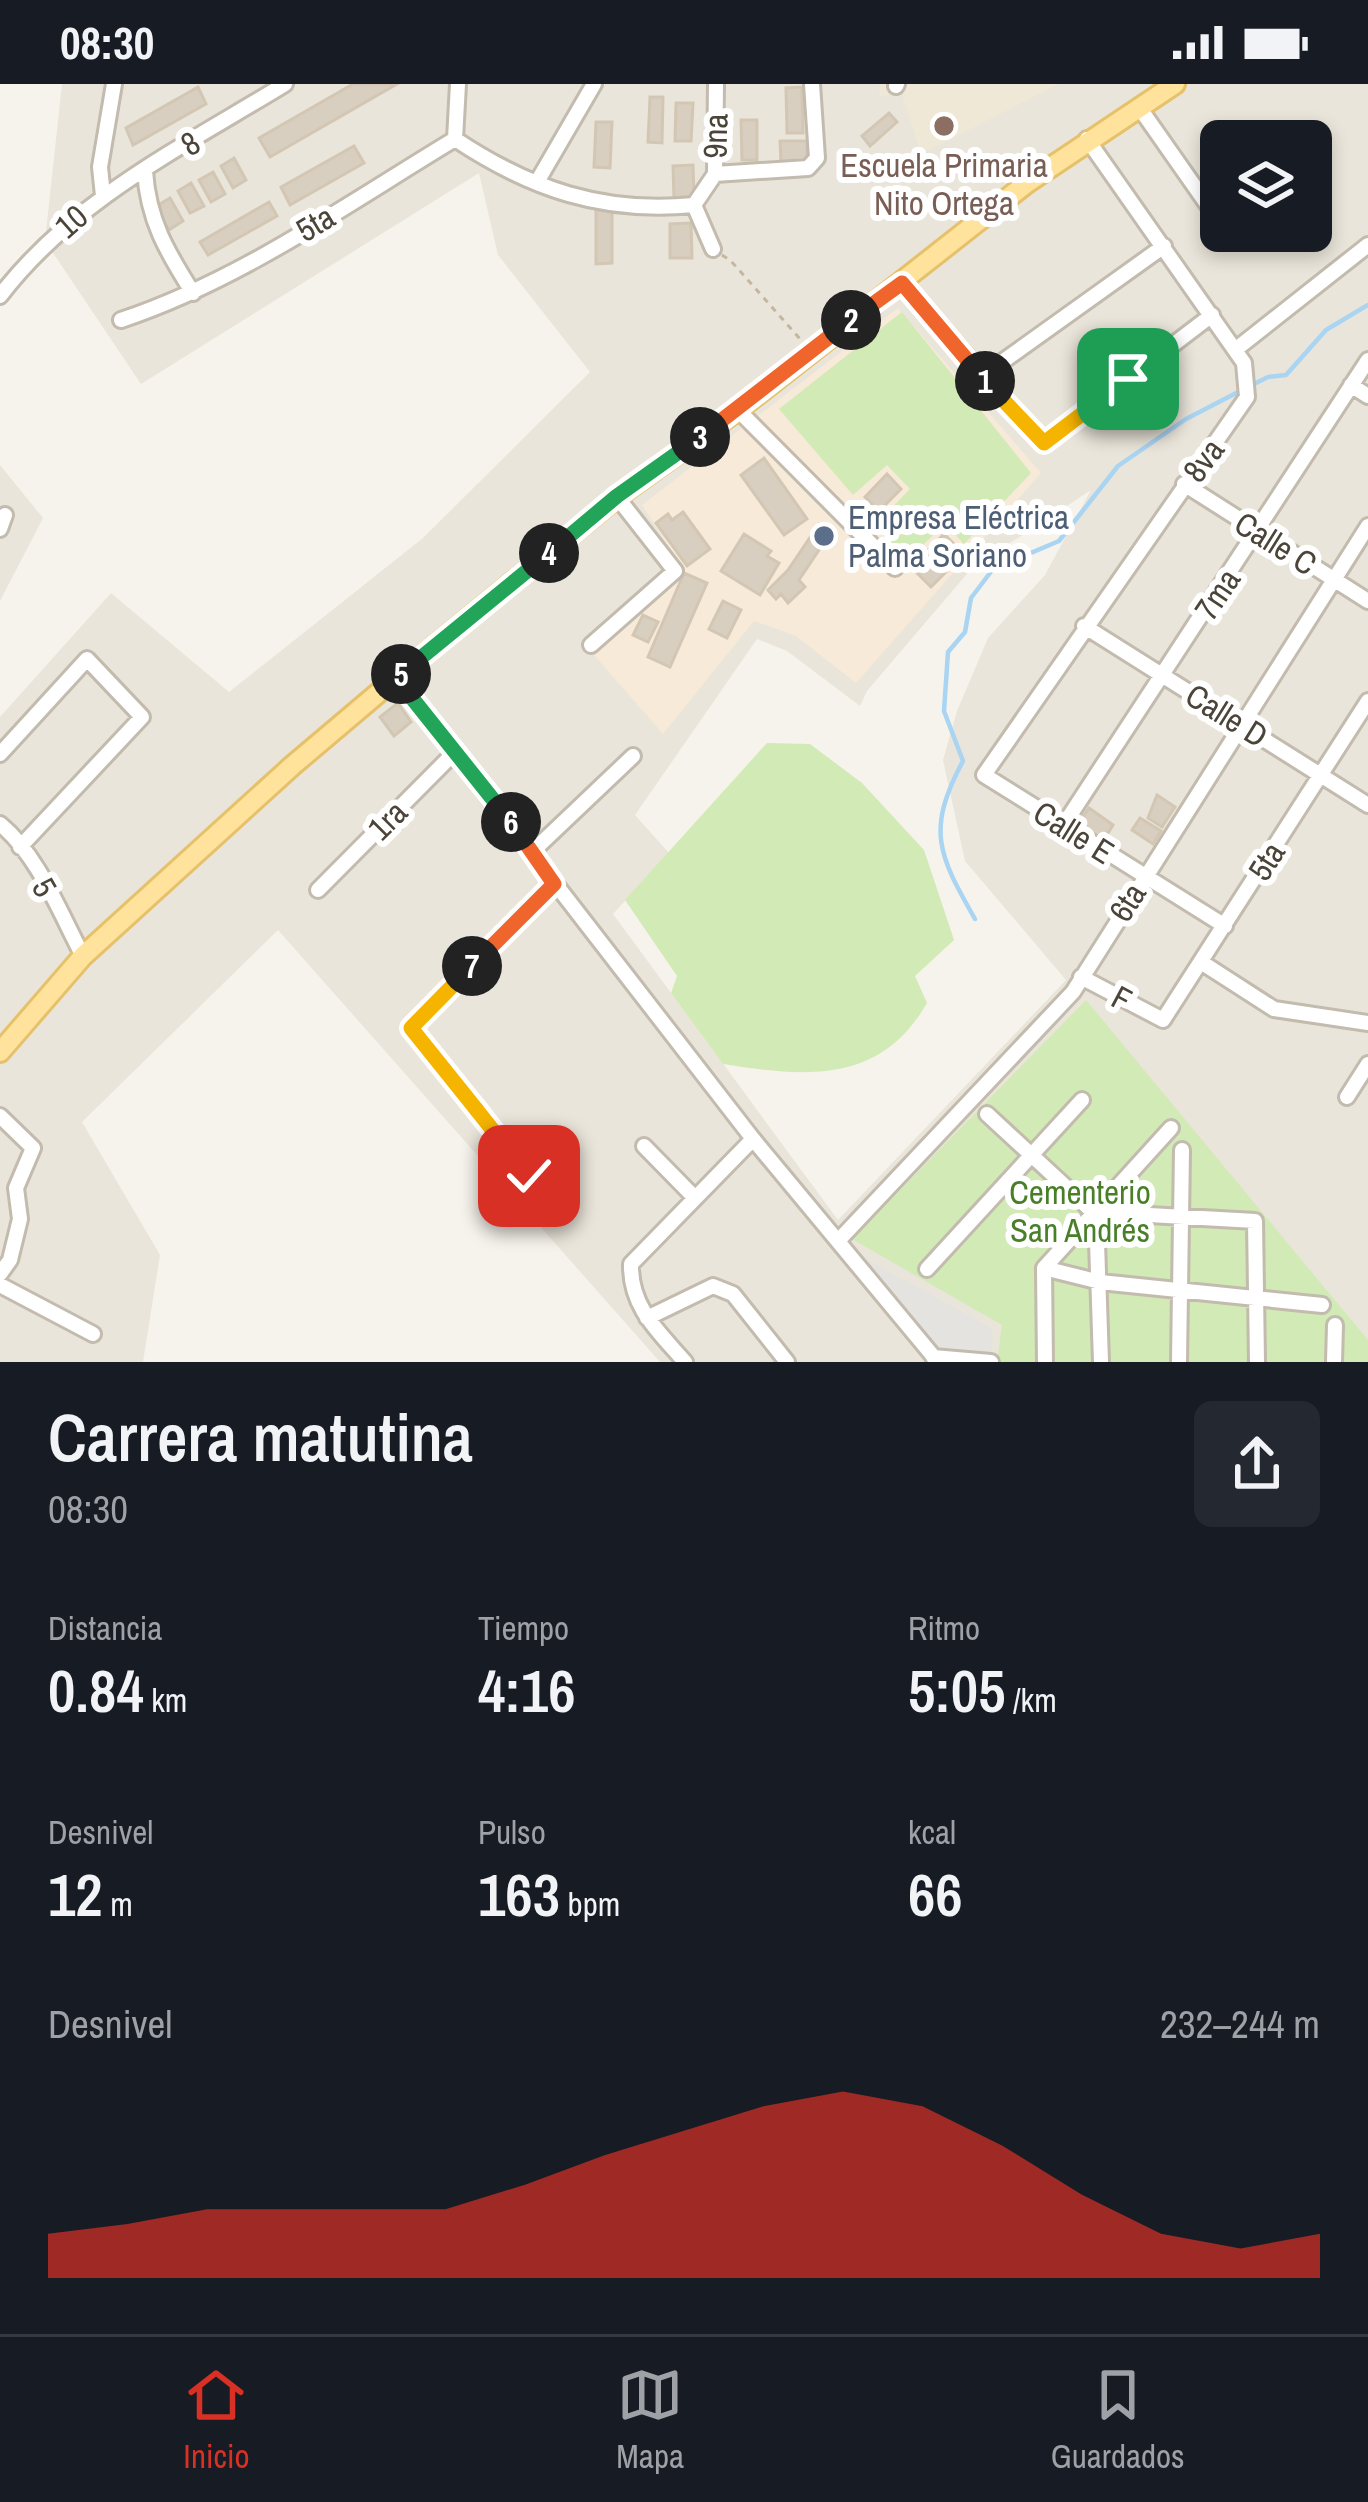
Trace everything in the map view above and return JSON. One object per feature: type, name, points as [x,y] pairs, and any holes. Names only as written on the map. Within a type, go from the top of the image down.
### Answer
[{"type":"main road","points":[[0,1052],[83,956],[396,678],[617,496],[737,410],[1088,140],[1174,84]]},
{"type":"street","points":[[99,198],[114,84]]},
{"type":"street","name":"8","points":[[99,198],[285,84]]},
{"type":"street","points":[[458,84],[455,139],[496,167],[588,202],[620,208],[694,206]]},
{"type":"street","points":[[537,182],[594,84]]},
{"type":"street","name":"9na","points":[[712,249],[694,206],[715,174],[716,84]]},
{"type":"street","points":[[715,174],[808,168],[817,158],[812,84]]},
{"type":"street","points":[[1139,106],[1200,194]]},
{"type":"street","name":"5ta","points":[[121,320],[194,293],[455,139]]},
{"type":"street","name":"8va","points":[[984,775],[1247,397],[1244,363],[1088,140]]},
{"type":"street","points":[[145,171],[147,206],[158,238],[194,293]]},
{"type":"street","name":"10","points":[[0,296],[29,257],[99,198]]},
{"type":"street","points":[[1235,350],[1368,245]]},
{"type":"street","points":[[981,376],[1164,246]]},
{"type":"street","points":[[902,283],[1044,443],[1212,315]]},
{"type":"street","name":"7ma","points":[[1063,826],[1368,360]]},
{"type":"street","points":[[1351,385],[1368,396]]},
{"type":"street","points":[[737,410],[895,568]]},
{"type":"street","name":"Calle C","points":[[1184,484],[1368,601]]},
{"type":"street","points":[[591,645],[676,571],[617,496]]},
{"type":"street","name":"6ta","points":[[838,1241],[1072,992],[1368,526]]},
{"type":"street","name":"Calle D","points":[[1084,626],[1368,805]]},
{"type":"street","points":[[0,754],[87,659],[142,716],[20,847]]},
{"type":"street","points":[[396,678],[753,1138],[935,1359],[991,1362]]},
{"type":"street","name":"5ta","points":[[1163,1020],[1368,701]]},
{"type":"street","name":"1ra","points":[[318,890],[456,751]]},
{"type":"street","points":[[533,850],[632,756]]},
{"type":"street","name":"Calle E","points":[[984,775],[1226,926]]},
{"type":"street","name":"5","points":[[0,824],[20,847],[83,956]]},
{"type":"street","points":[[529,1176],[411,1028],[554,884]]},
{"type":"street","points":[[1201,962],[1274,1009],[1368,1023]]},
{"type":"street","name":"F","points":[[1081,976],[1163,1020]]},
{"type":"street","points":[[1347,1097],[1368,1064]]},
{"type":"street","points":[[927,1269],[1082,1100]]},
{"type":"street","points":[[987,1114],[1094,1213]]},
{"type":"street","points":[[0,1116],[33,1148],[16,1188],[20,1219],[10,1260],[0,1274]]},
{"type":"street","points":[[1045,1362],[1044,1268],[1171,1128]]},
{"type":"street","points":[[685,1362],[637,1306],[630,1286],[631,1264],[753,1138]]},
{"type":"street","points":[[644,1146],[694,1197]]},
{"type":"street","points":[[1180,1362],[1182,1150]]},
{"type":"street","points":[[1101,1362],[1096,1212],[1255,1221],[1257,1362]]},
{"type":"street","points":[[1044,1268],[1100,1282],[1322,1305]]},
{"type":"street","points":[[0,1286],[93,1334]]},
{"type":"street","points":[[647,1318],[712,1286],[733,1294],[787,1362]]},
{"type":"street","points":[[1334,1362],[1335,1325]]},
{"type":"path","points":[[712,249],[731,261],[810,350]]},
{"type":"shaded area","points":[[62,84],[1368,84],[1368,1362],[660,1362],[278,930],[82,1122],[160,1255],[143,1362],[0,1362],[0,717],[111,593],[229,692],[423,538],[590,372],[498,255],[479,173],[141,384],[45,241]],"holes":[[[1091,490],[1045,575],[988,638],[957,711],[943,760],[965,861],[1066,980],[838,1220],[613,914],[669,853],[635,815],[757,639],[787,651],[860,706],[867,691],[972,568]]]},
{"type":"shaded area","name":"Escuela Primaria Nito Ortega","points":[[879,84],[1059,84],[921,154],[901,91],[880,97]]},
{"type":"shaded area","name":"Empresa Eléctrica Palma Soriano","points":[[898,308],[1041,473],[856,683],[796,636],[754,621],[663,734],[594,655],[683,568],[642,505]]},
{"type":"shaded area","points":[[0,465],[43,518],[0,601]]},
{"type":"shaded area","points":[[864,1258],[992,1328],[992,1356],[939,1348]]},
{"type":"green space","points":[[902,312],[1031,473],[964,544],[945,524],[907,560],[876,524],[910,489],[887,465],[853,495],[779,409]]},
{"type":"green space","points":[[767,743],[810,744],[862,783],[924,850],[954,940],[915,976],[927,1003],[908,1030],[887,1049],[838,1069],[783,1071],[723,1064],[671,993],[677,976],[625,900]]},
{"type":"green space","name":"Cementerio San Andrés","points":[[1086,1000],[1368,1340],[1368,1362],[997,1362],[1002,1325],[852,1239]]},
{"type":"building","points":[[353,84],[397,84],[270,157],[259,138]]},
{"type":"building","points":[[198,87],[206,104],[133,145],[126,128]]},
{"type":"building","points":[[802,87],[803,133],[787,133],[786,88]]},
{"type":"building","points":[[650,97],[663,97],[662,143],[648,142]]},
{"type":"building","points":[[676,103],[693,103],[691,141],[675,141]]},
{"type":"building","points":[[889,113],[897,122],[870,146],[862,136]]},
{"type":"building","points":[[741,120],[757,120],[757,160],[742,160]]},
{"type":"building","points":[[596,122],[612,122],[610,168],[594,167]]},
{"type":"building","points":[[780,141],[807,141],[807,161],[781,162]]},
{"type":"building","points":[[354,146],[364,163],[290,205],[281,187]]},
{"type":"building","points":[[234,158],[246,180],[233,188],[221,166]]},
{"type":"building","points":[[693,165],[694,198],[674,199],[673,166]]},
{"type":"building","points":[[213,172],[225,194],[211,202],[199,180]]},
{"type":"building","points":[[191,183],[204,206],[190,213],[178,191]]},
{"type":"building","points":[[170,198],[183,221],[169,230],[155,207]]},
{"type":"building","points":[[269,202],[277,216],[208,255],[200,242]]},
{"type":"building","points":[[596,210],[612,210],[612,263],[596,264]]},
{"type":"building","points":[[691,223],[692,258],[670,258],[670,224]]},
{"type":"building","points":[[764,458],[807,519],[784,535],[741,475]]},
{"type":"building","points":[[887,474],[901,489],[879,511],[865,497]]},
{"type":"building","points":[[683,512],[710,549],[687,566],[656,523],[668,514],[672,520]]},
{"type":"building","points":[[819,524],[831,532],[799,580],[805,587],[788,603],[781,594],[776,599],[768,590]]},
{"type":"building","points":[[744,534],[771,551],[767,556],[779,563],[760,595],[721,571]]},
{"type":"building","points":[[944,534],[964,554],[931,587],[911,567]]},
{"type":"building","points":[[684,573],[707,583],[670,667],[648,657]]},
{"type":"building","points":[[723,601],[741,610],[727,638],[709,629]]},
{"type":"building","points":[[643,615],[658,622],[648,642],[633,635]]},
{"type":"building","points":[[398,703],[411,722],[394,736],[380,717]]},
{"type":"building","points":[[1157,795],[1175,807],[1162,827],[1148,818]]},
{"type":"building","points":[[1089,808],[1113,825],[1104,840],[1078,824]]},
{"type":"building","points":[[1140,818],[1161,831],[1153,844],[1132,830]]},
{"type":"waterway","points":[[1252,385],[1286,375],[1326,330],[1368,305]]},
{"type":"waterway","points":[[975,919],[952,877],[941,842],[944,806],[963,761],[944,711],[948,652],[965,632],[971,598],[993,569],[1059,541],[1118,466],[1186,419],[1242,390]]},
{"type":"place","name":"Escuela Primaria Nito Ortega","points":[[944,126]]},
{"type":"place","name":"Empresa Eléctrica Palma Soriano","points":[[824,536]]},
{"type":"route","points":[[529,1176],[411,1028],[554,884],[533,850],[396,678],[617,496],[902,283],[1044,443],[1128,379]]}]
